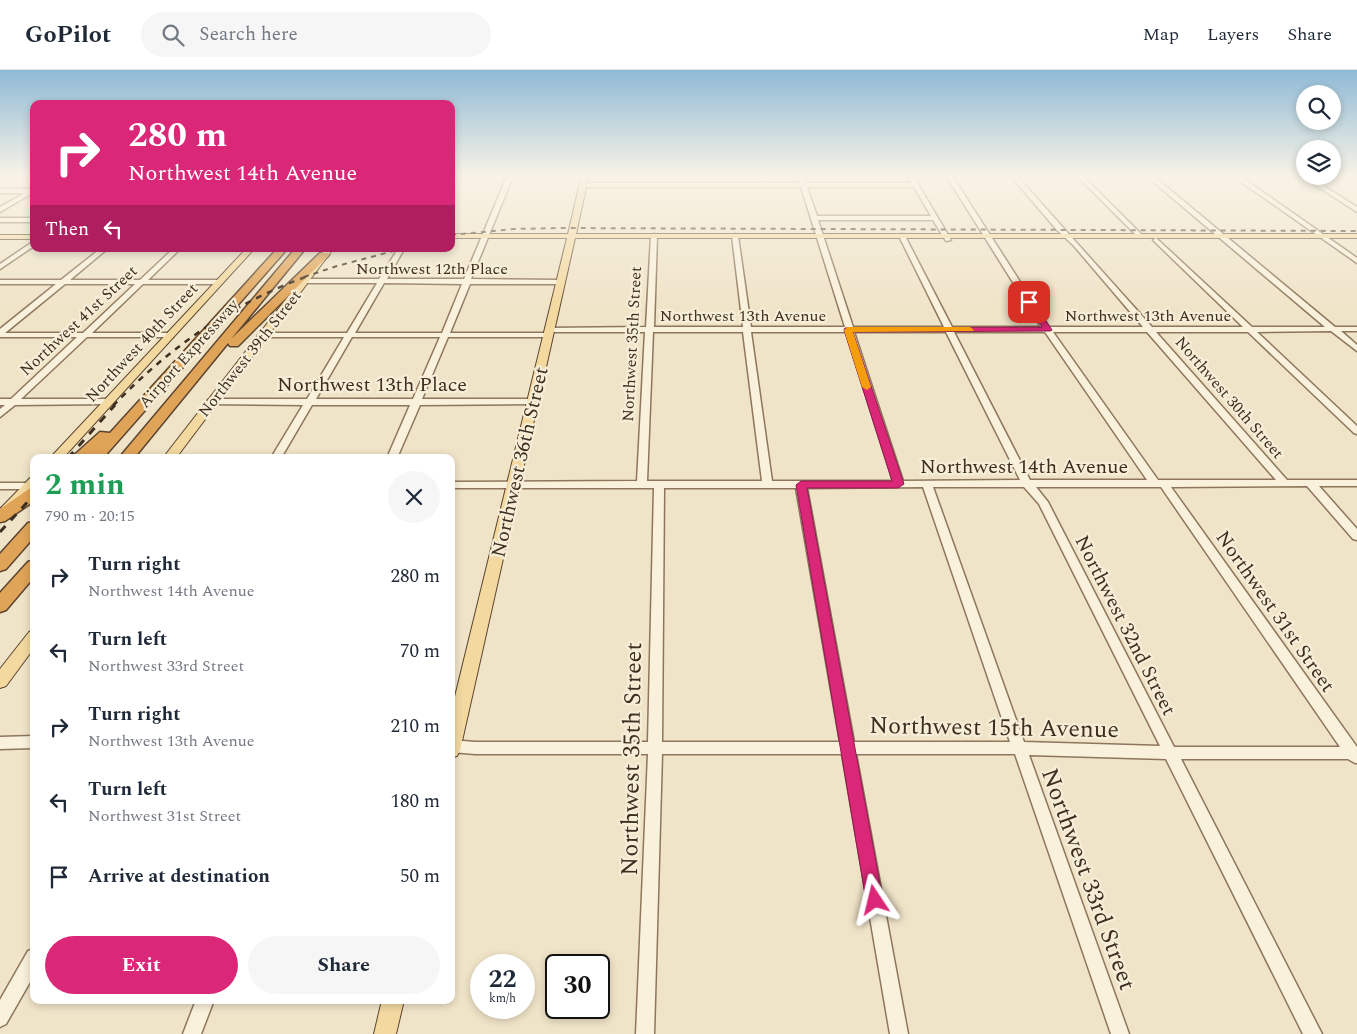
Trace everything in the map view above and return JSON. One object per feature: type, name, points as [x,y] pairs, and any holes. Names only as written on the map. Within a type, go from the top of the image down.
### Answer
[{"type":"highway","name":"Airport Expressway","points":[[98,454],[279,252]]},
{"type":"highway","name":"Airport Expressway","points":[[129,454],[298,252]]},
{"type":"highway","points":[[202,367],[243,335],[326,252]]},
{"type":"highway","points":[[83,454],[156,388]]},
{"type":"highway","points":[[0,517],[30,489]]},
{"type":"highway","points":[[0,565],[30,531]]},
{"type":"highway","points":[[0,605],[30,571]]},
{"type":"main road","name":"Northwest 36th Street","points":[[455,734],[575,219]]},
{"type":"main road","points":[[455,236],[484,238],[1068,238],[1186,236],[1223,238]]},
{"type":"main road","points":[[1105,240],[1137,238],[1140,236]]},
{"type":"main road","points":[[1156,240],[1186,236]]},
{"type":"main road","points":[[1068,238],[1156,240],[1357,236]]},
{"type":"main road","points":[[0,237],[30,237]]},
{"type":"main road","points":[[455,240],[484,238]]},
{"type":"main road","points":[[1325,238],[1357,240]]},
{"type":"main road","name":"Northwest 40th Street","points":[[60,454],[247,252]]},
{"type":"main road","name":"Northwest 39th Street","points":[[172,454],[326,252]]},
{"type":"main road","points":[[0,681],[30,641]]},
{"type":"main road","points":[[385,1034],[392,1004]]},
{"type":"street","points":[[394,454],[468,281],[492,219]]},
{"type":"street","points":[[813,219],[898,484]]},
{"type":"street","points":[[936,219],[946,238]]},
{"type":"street","name":"Northwest 31st Street","points":[[976,219],[1048,330],[1356,755]]},
{"type":"street","name":"Northwest 30th Street","points":[[1051,219],[1284,483]]},
{"type":"street","points":[[1123,219],[1140,236]]},
{"type":"street","points":[[1200,219],[1357,349]]},
{"type":"street","points":[[1298,219],[1357,261]]},
{"type":"street","points":[[0,220],[30,220]]},
{"type":"street","name":"Northwest 35th Street","points":[[642,484],[654,238]]},
{"type":"street","points":[[736,238],[767,484]]},
{"type":"street","name":"Northwest 32nd Street","points":[[903,238],[1027,484],[1043,502],[1313,1034]]},
{"type":"street","points":[[1156,240],[1357,431]]},
{"type":"street","points":[[0,267],[30,246]]},
{"type":"street","points":[[0,334],[62,281],[100,252]]},
{"type":"street","name":"Northwest 41st Street","points":[[0,414],[174,252]]},
{"type":"street","points":[[278,454],[399,252]]},
{"type":"street","name":"Northwest 12th Place","points":[[304,281],[560,282]]},
{"type":"street","points":[[0,282],[218,282]]},
{"type":"street","name":"Northwest 13th Avenue","points":[[262,335],[445,335],[748,329],[1357,330]]},
{"type":"street","points":[[0,334],[170,335]]},
{"type":"street","points":[[0,402],[107,402]]},
{"type":"street","name":"Northwest 13th Place","points":[[210,402],[533,402]]},
{"type":"street","points":[[1310,483],[1357,536]]},
{"type":"street","name":"Northwest 14th Avenue","points":[[455,485],[1357,483]]},
{"type":"street","name":"Northwest 35th Street","points":[[645,1034],[655,747],[659,484]]},
{"type":"street","name":"Northwest 33rd Street","points":[[927,484],[1018,748],[1120,1034]]},
{"type":"street","points":[[801,485],[899,1034]]},
{"type":"street","points":[[0,486],[30,487]]},
{"type":"street","points":[[0,743],[30,742]]},
{"type":"street","name":"Northwest 15th Avenue","points":[[455,747],[1018,748],[1171,753],[1356,755]]},
{"type":"street","points":[[0,1018],[30,964]]},
{"type":"street","points":[[192,1034],[204,1004]]},
{"type":"railway","points":[[455,235],[514,229],[561,228],[1357,231]]},
{"type":"railway","points":[[304,277],[390,252]]},
{"type":"railway","points":[[113,406],[156,365],[203,329],[254,300],[308,276]]},
{"type":"railway","points":[[72,454],[115,405]]},
{"type":"railway","points":[[0,532],[30,499]]},
{"type":"slow traffic","points":[[867,387],[848,330],[970,330]]},
{"type":"route","points":[[875,900],[801,485],[898,484],[848,330],[1048,330],[1029,302]]}]
